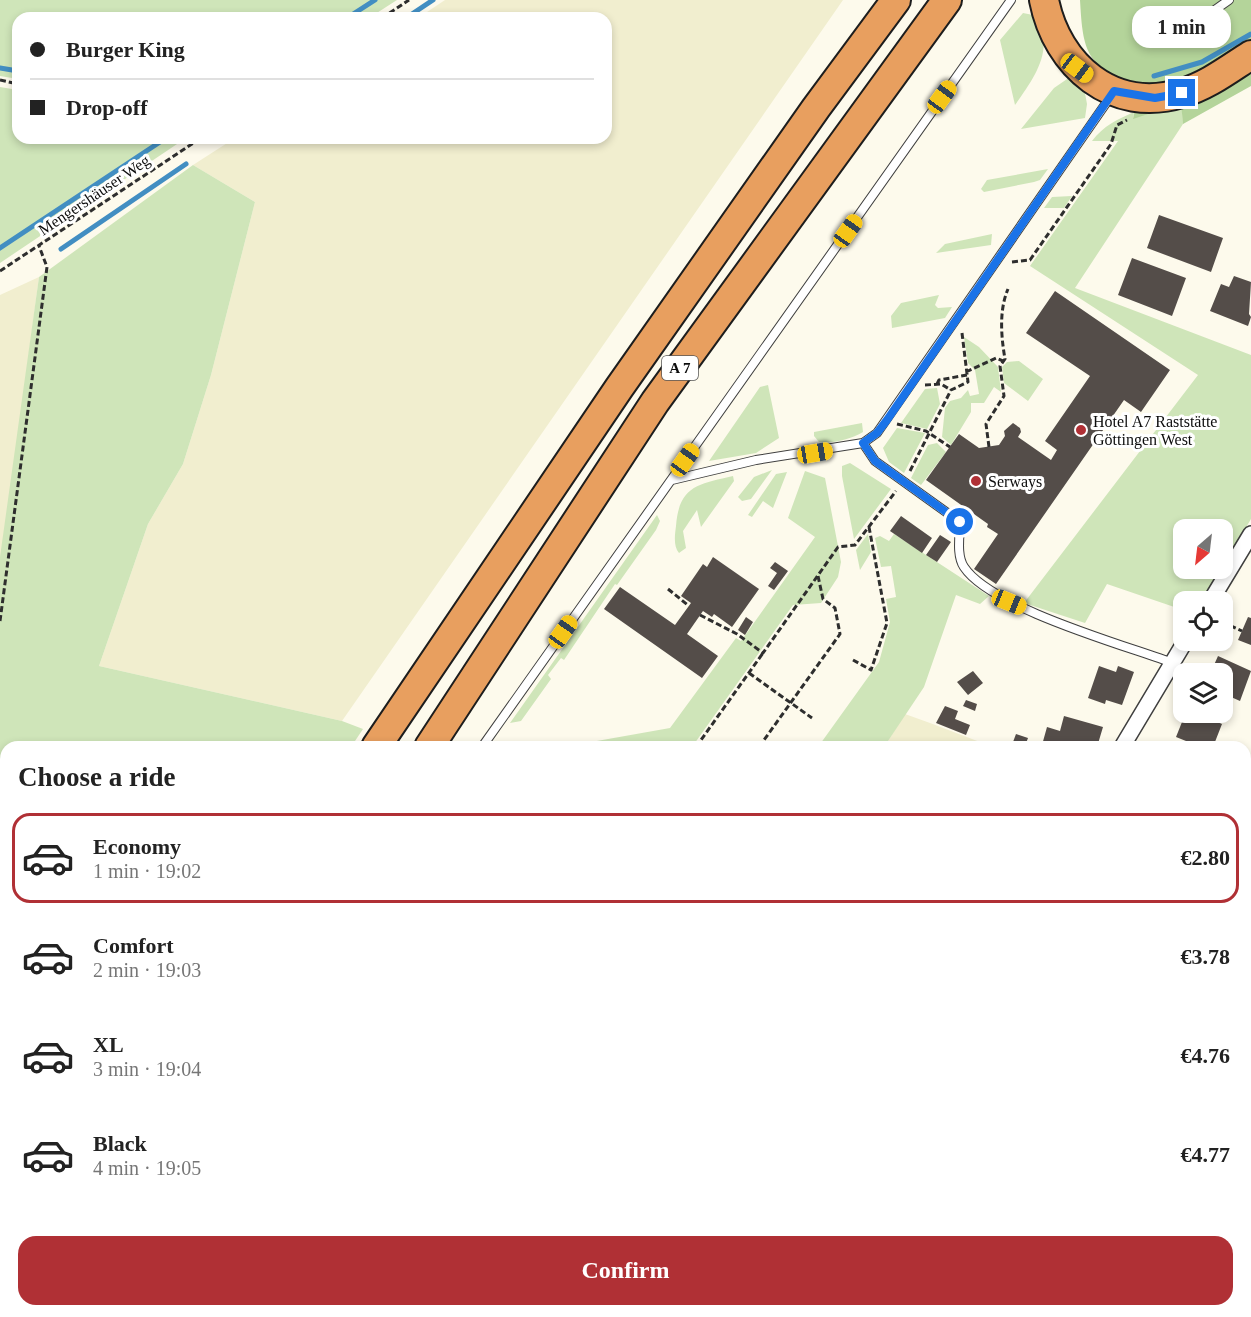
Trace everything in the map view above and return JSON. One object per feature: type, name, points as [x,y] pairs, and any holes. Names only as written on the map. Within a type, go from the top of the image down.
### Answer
[{"type":"highway","name":"A 7","points":[[380,741],[632,369],[896,0]]},
{"type":"highway","name":"A 7","points":[[433,741],[655,402],[947,0]]},
{"type":"highway","points":[[1044,0],[1052,29],[1063,51],[1077,68],[1114,91],[1155,98],[1182,93],[1207,82],[1251,55]]},
{"type":"street","points":[[1217,591],[1251,534]]},
{"type":"street","points":[[1126,741],[1180,651]]},
{"type":"lane","points":[[486,741],[1011,0]]},
{"type":"lane","points":[[1212,12],[1229,0]]},
{"type":"lane","points":[[672,480],[756,460],[863,443],[877,433],[1114,91]]},
{"type":"lane","points":[[863,443],[875,461],[960,522],[960,558],[963,567],[993,593],[1042,615],[1173,663]]},
{"type":"path","points":[[391,12],[409,0]]},
{"type":"path","points":[[996,263],[1030,260],[1111,144],[1117,125],[1130,119]]},
{"type":"path","name":"Mengershäuser Weg","points":[[0,271],[192,144]]},
{"type":"path","points":[[0,621],[47,267],[39,246]]},
{"type":"path","points":[[989,447],[986,424],[1004,396],[1000,366],[1004,361],[1002,304],[1008,289]]},
{"type":"path","points":[[700,741],[838,547],[855,545],[903,481],[951,390],[968,382],[962,337]]},
{"type":"path","points":[[951,390],[939,384],[939,380],[967,374],[996,358],[1004,361]]},
{"type":"path","points":[[901,425],[929,432],[950,447]]},
{"type":"path","points":[[854,660],[871,670],[887,623],[869,527]]},
{"type":"path","points":[[763,741],[840,634],[836,608],[823,599],[818,576]]},
{"type":"path","points":[[668,589],[689,606]]},
{"type":"path","points":[[700,615],[737,634],[763,653]]},
{"type":"path","points":[[1233,627],[1242,631]]},
{"type":"path","points":[[749,673],[812,718]]},
{"type":"shaded area","points":[[445,0],[843,0],[342,721],[99,666],[148,524],[183,464],[211,375],[255,202],[193,165],[226,144],[612,144],[612,12],[427,12]]},
{"type":"shaded area","points":[[39,277],[2,555],[0,557],[0,295]]},
{"type":"shaded area","points":[[905,714],[977,741],[888,741]]},
{"type":"green space","points":[[0,0],[397,0],[378,12],[12,12],[12,78],[0,76]]},
{"type":"green space","points":[[1080,0],[1251,0],[1251,86],[1183,124],[1181,103],[1133,119],[1139,84],[1108,71],[1091,56],[1083,33]]},
{"type":"green space","points":[[1023,13],[1033,15],[1040,27],[1043,50],[1036,73],[1015,105],[1000,40]]},
{"type":"green space","points":[[1070,77],[1084,88],[1087,104],[1085,118],[1021,129],[1054,88]]},
{"type":"green space","points":[[0,87],[12,89],[12,144],[177,144],[0,263]]},
{"type":"green space","points":[[1182,103],[1183,124],[1075,288],[1251,355],[1251,519],[1233,549],[1233,519],[1173,519],[1173,579],[1215,579],[1207,591],[1173,591],[1173,607],[1107,584],[1085,623],[1024,603],[1198,375],[1030,266],[1118,141],[1092,141],[1101,131],[1122,117],[1134,112],[1133,118]]},
{"type":"green space","points":[[193,165],[255,202],[211,375],[183,464],[148,524],[99,666],[342,721],[363,729],[355,741],[0,741],[0,557],[39,277]]},
{"type":"green space","points":[[1048,169],[1040,180],[1034,182],[984,192],[981,189],[987,180]]},
{"type":"green space","points":[[1072,196],[1064,208],[1044,208],[1052,197]]},
{"type":"green space","points":[[992,234],[991,245],[936,253],[945,244]]},
{"type":"green space","points":[[939,295],[935,305],[938,308],[952,307],[945,318],[892,328],[891,316],[901,303]]},
{"type":"green space","points":[[964,337],[979,347],[998,367],[1001,392],[994,387],[984,403],[971,403],[971,412],[951,445],[942,437],[945,408],[950,401],[961,398],[968,390],[970,396],[979,394],[975,370],[968,363]]},
{"type":"green space","points":[[1019,361],[1043,379],[1028,401],[1004,383],[1002,367],[1007,362]]},
{"type":"green space","points":[[768,385],[779,438],[756,453],[709,461],[760,387]]},
{"type":"green space","points":[[937,388],[940,404],[927,429],[901,423],[925,389]]},
{"type":"green space","points":[[862,423],[863,432],[853,437],[819,442],[814,436],[814,432]]},
{"type":"green space","points":[[897,428],[925,433],[904,473],[889,462],[883,448]]},
{"type":"green space","points":[[937,443],[946,452],[921,485],[911,478],[928,445]]},
{"type":"green space","points":[[850,463],[891,489],[854,539],[842,476],[842,466]]},
{"type":"green space","points":[[772,470],[751,499],[742,501],[738,497],[754,477]]},
{"type":"green space","points":[[805,471],[825,478],[841,562],[838,577],[821,603],[793,605],[696,741],[597,741],[670,728],[736,638],[741,641],[815,537],[788,518]]},
{"type":"green space","points":[[787,472],[773,508],[763,501],[752,517],[748,515],[776,474]]},
{"type":"green space","points":[[733,476],[734,481],[701,527],[697,510],[683,531],[686,548],[679,553],[675,543],[681,502],[692,489],[700,485]]},
{"type":"green space","points":[[657,515],[660,521],[656,530],[617,585],[615,584],[564,660],[561,658],[548,675],[551,679],[521,721],[510,723]]},
{"type":"green space","points":[[868,534],[871,552],[860,570],[856,550]]},
{"type":"green space","points":[[894,534],[989,596],[980,604],[956,595],[924,687],[888,741],[822,741],[879,662],[890,622],[886,599],[896,597],[891,566],[881,567],[875,538],[880,536],[889,541]]},
{"type":"building","points":[[1159,215],[1223,238],[1211,272],[1147,248]]},
{"type":"building","points":[[1132,258],[1186,278],[1172,316],[1118,295]]},
{"type":"building","points":[[1234,276],[1251,282],[1249,314],[1251,317],[1248,326],[1210,311],[1221,284],[1229,287]]},
{"type":"building","points":[[1055,291],[1170,370],[1141,412],[1124,400],[996,584],[974,569],[998,534],[987,527],[988,524],[926,480],[959,434],[979,448],[999,445],[1005,436],[1004,431],[1013,423],[1020,428],[1021,432],[1018,437],[1051,460],[1057,450],[1045,441],[1090,376],[1026,333]]},
{"type":"building","points":[[901,516],[932,538],[922,553],[890,531]]},
{"type":"building","points":[[940,535],[951,542],[937,562],[926,555]]},
{"type":"building","points":[[713,557],[759,589],[732,627],[714,614],[712,617],[703,611],[687,634],[718,656],[702,678],[604,609],[620,587],[675,625],[691,603],[681,596],[703,564],[707,567]]},
{"type":"building","points":[[775,562],[788,571],[774,590],[768,586],[777,573],[770,568]]},
{"type":"building","points":[[746,617],[753,622],[745,635],[738,630]]},
{"type":"building","points":[[1248,617],[1251,618],[1251,645],[1238,640]]},
{"type":"building","points":[[1218,656],[1251,671],[1240,701],[1233,698],[1233,663],[1215,663]]},
{"type":"building","points":[[1099,666],[1116,672],[1118,666],[1134,672],[1122,705],[1106,700],[1105,704],[1088,698]]},
{"type":"building","points":[[973,671],[983,683],[968,695],[957,682]]},
{"type":"building","points":[[966,700],[977,704],[975,711],[963,706]]},
{"type":"building","points":[[945,706],[958,711],[955,719],[970,725],[966,735],[936,723]]},
{"type":"building","points":[[1064,716],[1103,727],[1099,741],[1043,741],[1047,727],[1060,731]]},
{"type":"building","points":[[1182,723],[1222,724],[1215,741],[1186,741],[1176,737]]},
{"type":"building","points":[[1016,734],[1028,738],[1027,741],[1013,741]]},
{"type":"waterway","points":[[356,12],[375,0]]},
{"type":"waterway","points":[[415,12],[433,0]]},
{"type":"waterway","points":[[1154,76],[1202,62],[1251,34]]},
{"type":"waterway","points":[[0,68],[12,70]]},
{"type":"waterway","points":[[0,248],[157,144]]},
{"type":"waterway","points":[[61,249],[186,164]]},
{"type":"place","name":"Hotel A7 Raststätte Göttingen West","points":[[1081,430]]},
{"type":"place","name":"Serways","points":[[976,481]]},
{"type":"route","points":[[960,522],[875,461],[863,443],[877,433],[887,420],[1114,91],[1137,97],[1155,98],[1182,93]]}]
